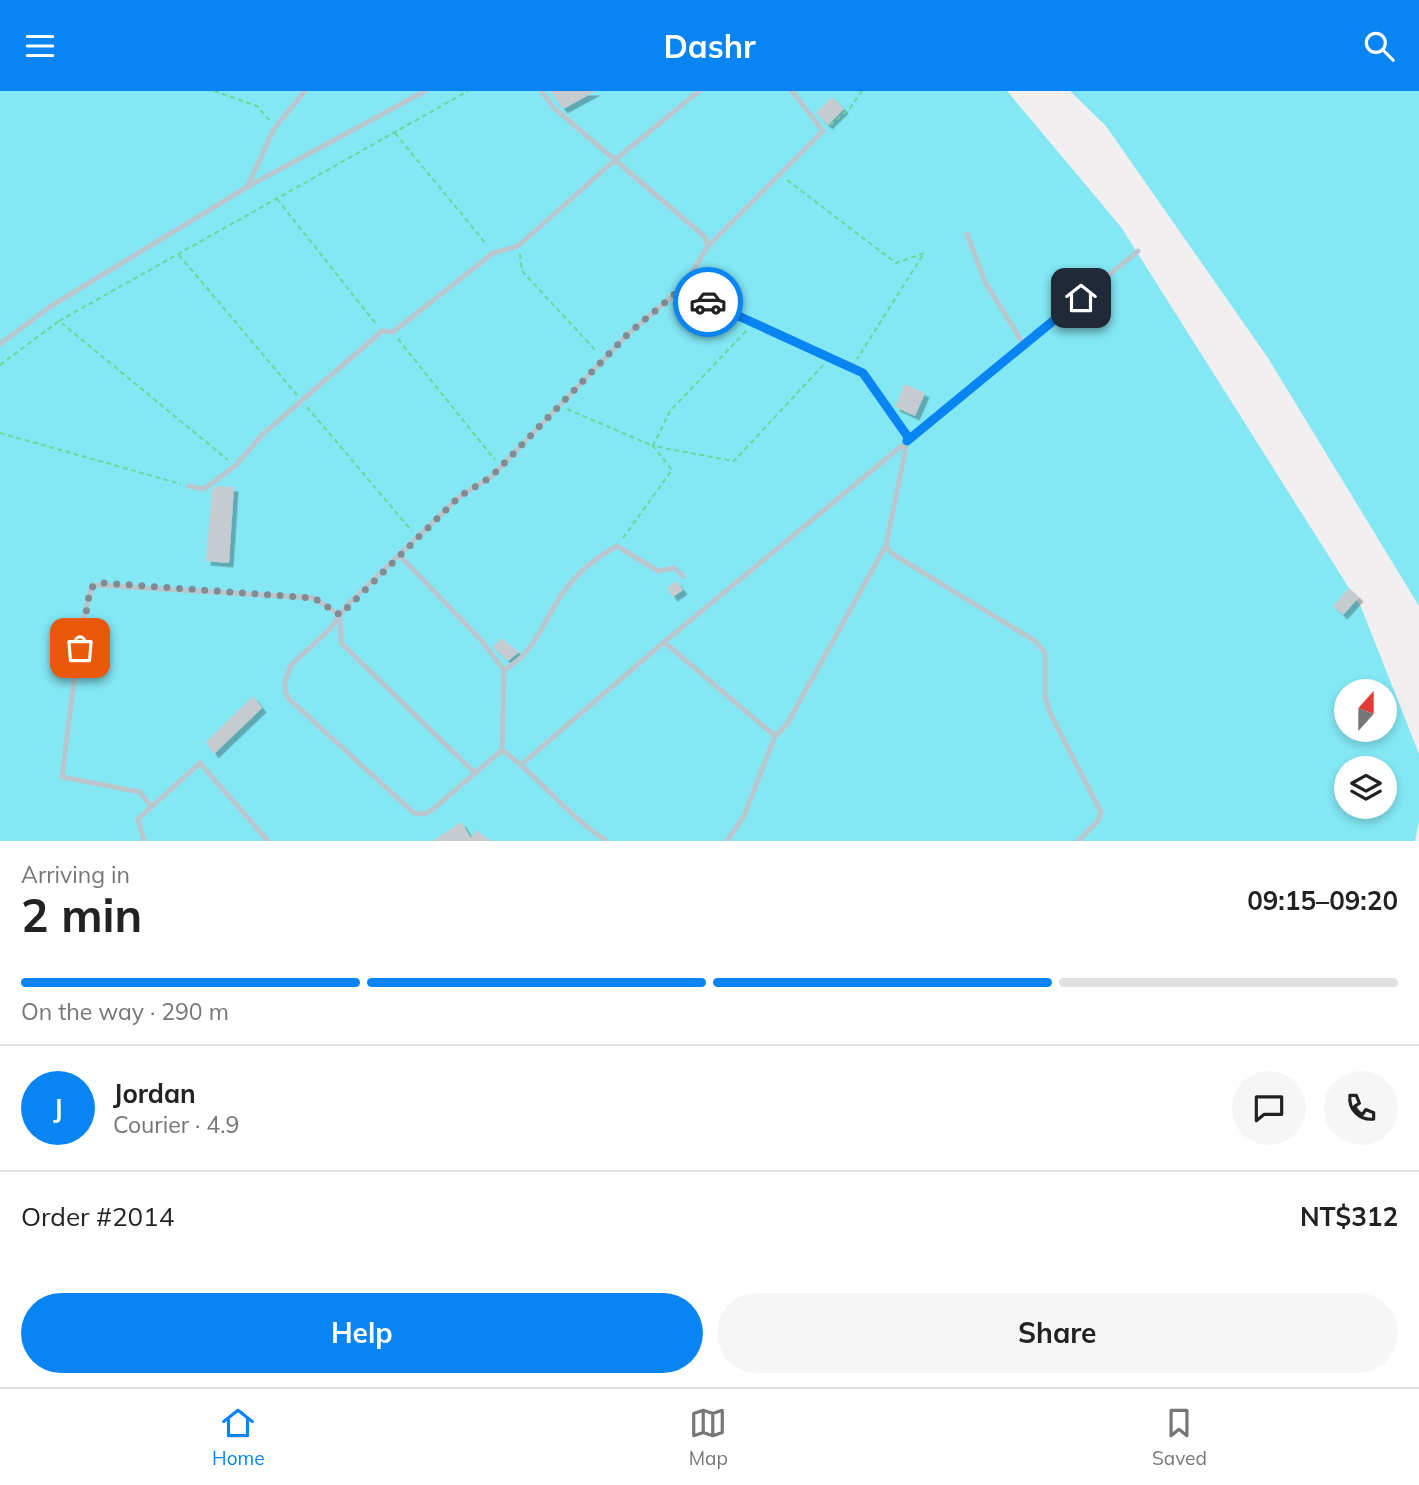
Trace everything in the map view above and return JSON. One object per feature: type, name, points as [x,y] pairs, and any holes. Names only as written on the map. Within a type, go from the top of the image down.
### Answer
[{"type":"lane","points":[[247,187],[275,127],[305,91]]},
{"type":"lane","points":[[0,344],[51,306],[247,187],[425,91]]},
{"type":"lane","points":[[541,91],[554,108],[704,236],[708,246]]},
{"type":"lane","points":[[188,486],[204,489],[235,466],[263,434],[382,331],[393,332],[493,253],[518,246],[616,159],[699,91]]},
{"type":"lane","points":[[400,556],[481,641],[503,670],[502,750],[424,814],[414,813],[289,699],[285,692],[285,681],[291,666],[340,615],[460,496],[481,485],[628,334],[683,287],[708,246],[823,131],[792,91]]},
{"type":"lane","points":[[967,234],[985,282],[1001,303],[1024,345]]},
{"type":"lane","points":[[522,764],[664,642],[1138,251]]},
{"type":"lane","points":[[683,287],[690,294],[851,365],[863,373],[908,437],[886,545],[787,724],[775,736],[744,816],[727,841]]},
{"type":"lane","points":[[886,545],[891,553],[1035,641],[1045,652],[1045,697],[1051,715],[1101,812],[1098,821],[1078,841]]},
{"type":"lane","points":[[503,670],[524,658],[562,595],[598,556],[617,546],[658,571],[674,568],[683,576]]},
{"type":"lane","points":[[150,805],[140,792],[62,777],[84,622],[94,585],[314,598],[340,615]]},
{"type":"lane","points":[[340,615],[341,643],[475,773]]},
{"type":"lane","points":[[664,642],[775,736]]},
{"type":"lane","points":[[502,750],[522,764],[557,802],[607,841]]},
{"type":"lane","points":[[144,841],[138,819],[150,805],[200,763],[268,841]]},
{"type":"path","points":[[214,91],[257,106],[275,127]]},
{"type":"path","points":[[0,365],[60,321],[468,91]]},
{"type":"path","points":[[823,131],[850,108],[863,91]]},
{"type":"path","points":[[394,133],[493,253]]},
{"type":"path","points":[[780,174],[896,263],[923,253],[867,346],[851,365]]},
{"type":"path","points":[[277,198],[382,331]]},
{"type":"path","points":[[518,246],[522,271],[604,359]]},
{"type":"path","points":[[60,321],[235,466]]},
{"type":"path","points":[[653,446],[670,411],[754,322]]},
{"type":"path","points":[[393,332],[500,467]]},
{"type":"path","points":[[559,406],[653,446],[734,461],[832,356]]},
{"type":"path","points":[[0,433],[188,486]]},
{"type":"path","points":[[617,546],[672,470],[653,446]]},
{"type":"water","points":[[0,91],[1007,91],[1121,227],[1361,607],[1389,679],[1334,679],[1334,742],[1397,742],[1397,698],[1419,754],[1419,820],[1415,841],[0,841]]},
{"type":"water","points":[[1070,91],[1419,91],[1419,606],[1268,358],[1106,126]]},
{"type":"building","points":[[550,91],[596,91],[563,109]]},
{"type":"building","points":[[832,97],[844,109],[828,125],[816,113]]},
{"type":"building","points":[[905,384],[925,393],[915,416],[895,407]]},
{"type":"building","points":[[217,486],[234,487],[229,563],[206,561],[212,490]]},
{"type":"building","points":[[676,581],[683,590],[673,597],[667,588]]},
{"type":"building","points":[[1349,588],[1359,597],[1343,615],[1333,606]]},
{"type":"building","points":[[501,638],[519,652],[508,661],[493,647]]},
{"type":"building","points":[[253,696],[262,708],[214,754],[206,742]]},
{"type":"building","points":[[461,822],[471,838],[476,830],[491,841],[433,841]]},
{"type":"way so far","points":[[80,648],[90,590],[94,585],[103,583],[176,591],[314,598],[340,615],[347,605],[460,496],[491,477],[628,334],[683,287],[690,294],[708,302]]},
{"type":"route","points":[[708,302],[851,365],[863,373],[908,437],[907,441],[1081,298]]}]
